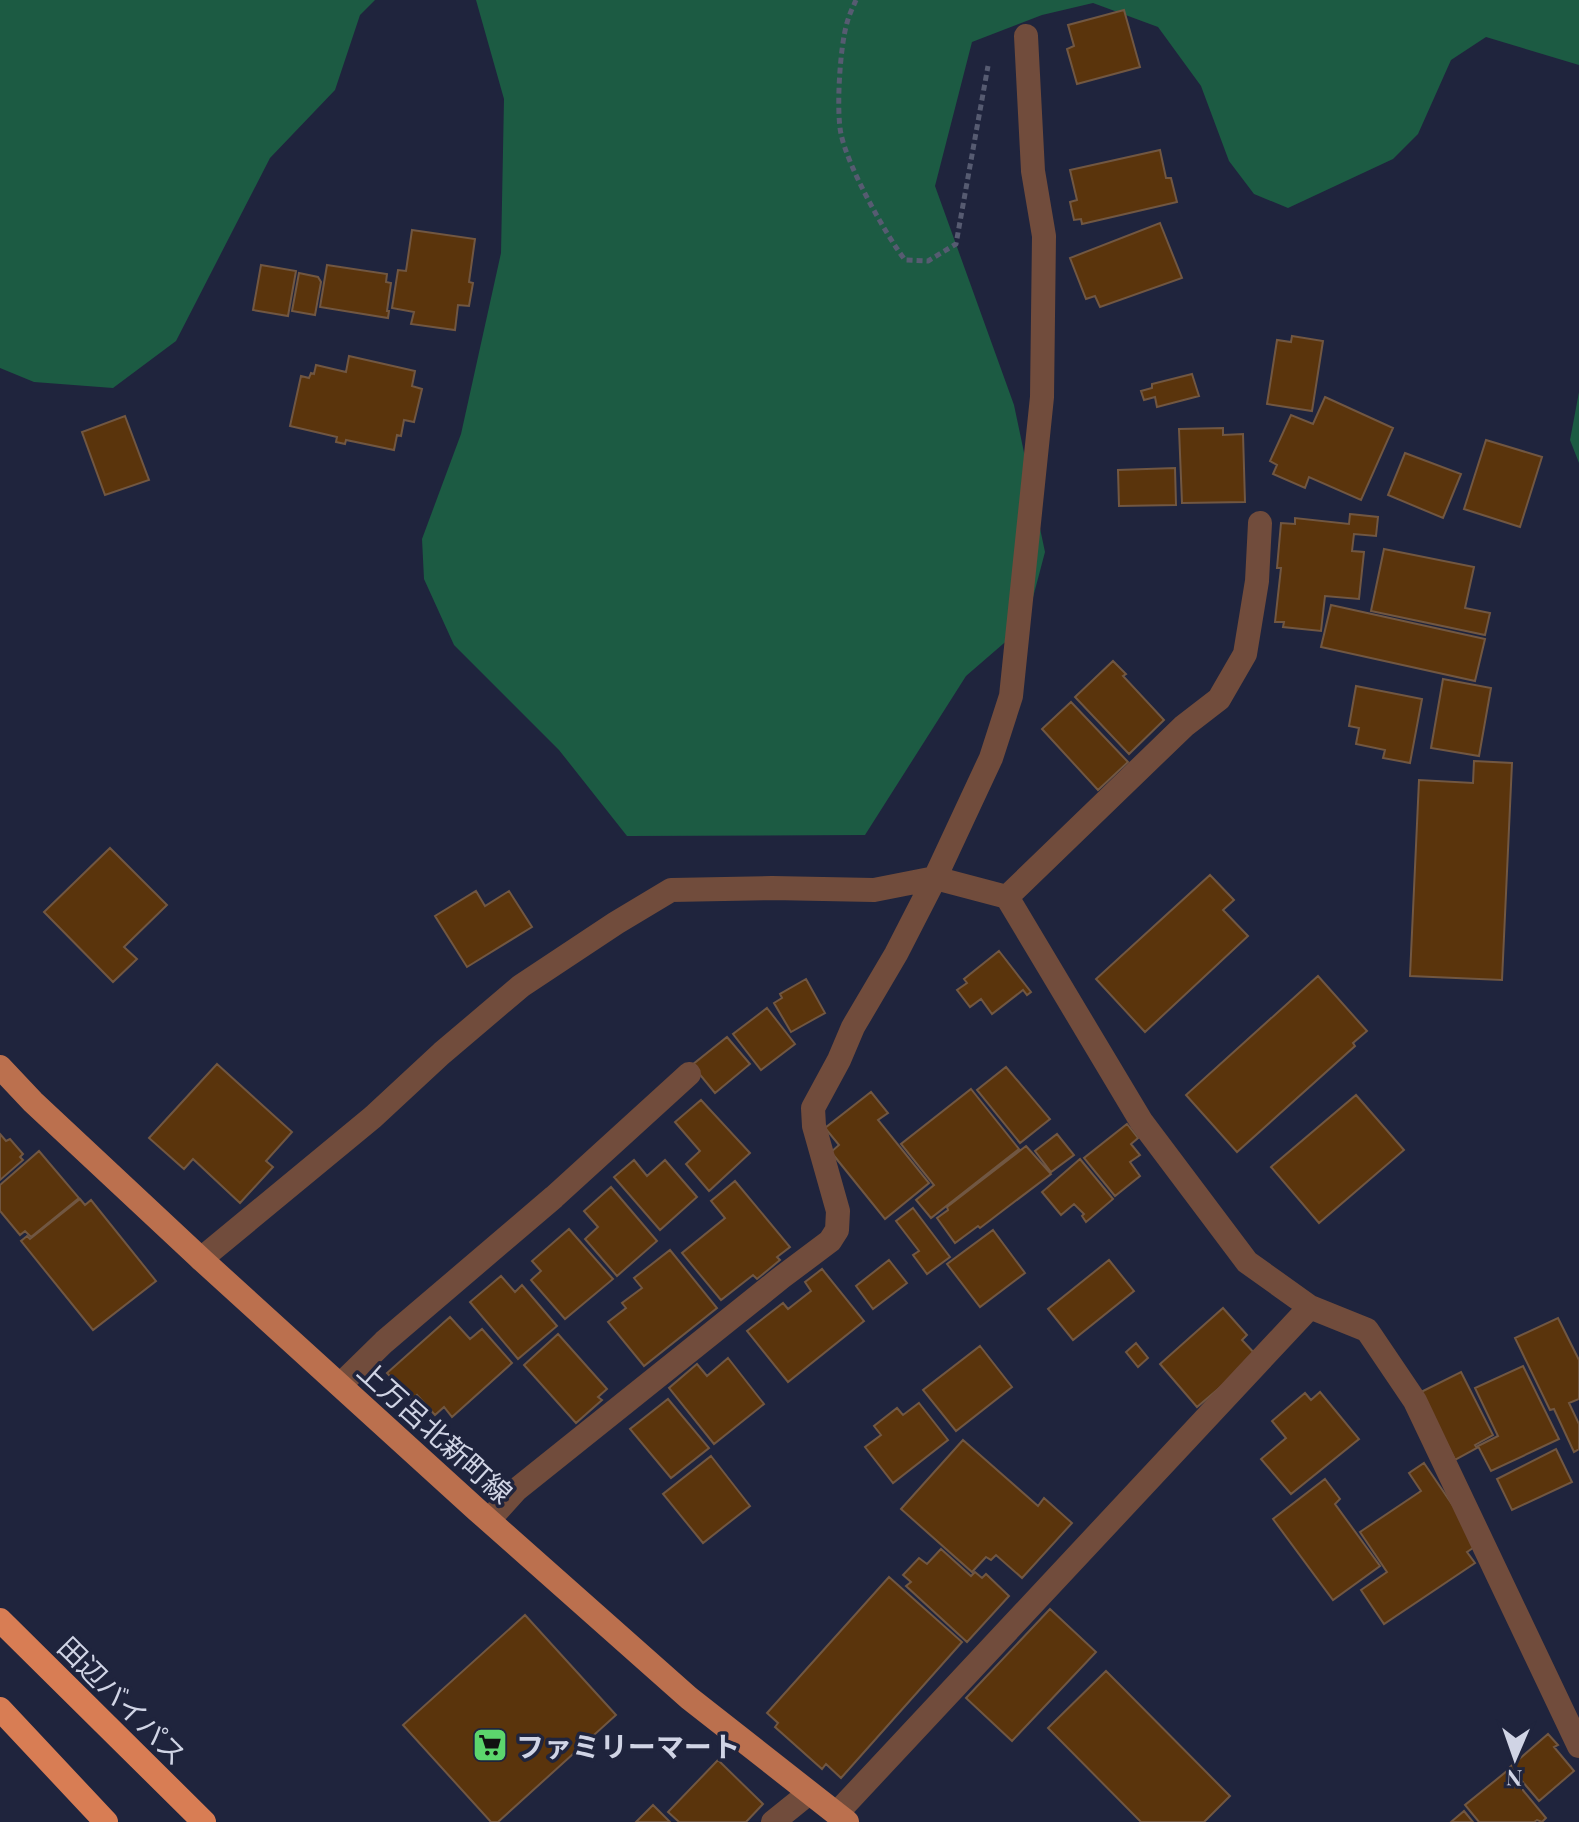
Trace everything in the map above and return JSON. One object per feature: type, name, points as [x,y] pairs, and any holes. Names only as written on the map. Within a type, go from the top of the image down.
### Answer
[{"type":"highway","name":"田辺バイパス","points":[[0,1620],[204,1822]]},
{"type":"highway","points":[[0,1709],[106,1822]]},
{"type":"main road","name":"上万呂北新町線","points":[[0,1067],[33,1102],[201,1259],[489,1520],[689,1698],[842,1818]]},
{"type":"street","points":[[489,1520],[516,1490],[830,1241],[837,1230],[838,1211],[814,1126],[813,1108],[853,1027],[896,954],[935,878],[991,758],[1011,696],[1042,397],[1044,236],[1033,171],[1026,36]]},
{"type":"street","points":[[1007,897],[1184,726],[1219,699],[1245,654],[1257,581],[1260,523]]},
{"type":"street","points":[[201,1259],[373,1117],[521,986],[671,890],[874,890],[935,878],[1007,897],[1141,1121],[1247,1262],[1310,1307],[1367,1330],[1415,1401],[1579,1746]]},
{"type":"street","points":[[340,1385],[384,1342],[554,1197],[689,1074]]},
{"type":"street","points":[[842,1818],[1310,1307]]},
{"type":"street","points":[[773,1822],[809,1793]]},
{"type":"path","points":[[856,0],[846,24],[839,88],[841,133],[860,181],[888,237],[905,260],[928,261],[956,244],[987,68],[1001,31],[1026,36]]},
{"type":"green space","points":[[0,0],[375,0],[360,15],[335,90],[270,158],[176,341],[113,388],[34,382],[0,368]]},
{"type":"green space","points":[[476,0],[1579,0],[1579,65],[1486,37],[1451,60],[1418,134],[1393,159],[1288,208],[1254,194],[1229,161],[1201,86],[1158,27],[1093,3],[1042,15],[972,42],[935,186],[1014,405],[1045,552],[1026,624],[966,676],[865,835],[627,836],[559,750],[454,645],[424,579],[422,539],[461,434],[501,253],[504,99]]},
{"type":"green space","points":[[1579,392],[1579,463],[1570,440]]},
{"type":"building","points":[[1124,10],[1140,67],[1077,84],[1067,49],[1074,46],[1068,25]]},
{"type":"building","points":[[1160,150],[1166,178],[1171,178],[1177,202],[1082,224],[1081,219],[1074,220],[1070,202],[1077,200],[1070,170]]},
{"type":"building","points":[[1160,223],[1182,278],[1100,307],[1095,296],[1086,299],[1070,258]]},
{"type":"building","points":[[412,230],[475,239],[469,306],[458,305],[455,330],[411,324],[414,312],[392,308],[398,270],[406,271]]},
{"type":"building","points":[[261,265],[296,271],[288,316],[253,310]]},
{"type":"building","points":[[327,265],[387,274],[386,282],[391,283],[388,318],[320,307]]},
{"type":"building","points":[[299,273],[318,277],[321,282],[315,315],[292,311]]},
{"type":"building","points":[[1292,336],[1323,341],[1312,411],[1267,404],[1277,340],[1291,342]]},
{"type":"building","points":[[349,356],[415,371],[412,386],[422,389],[414,422],[404,420],[394,450],[346,440],[345,444],[336,442],[337,437],[290,426],[301,376],[309,378],[311,373],[314,374],[316,365],[346,372]]},
{"type":"building","points":[[1192,374],[1199,396],[1157,407],[1155,397],[1144,400],[1141,391],[1152,388],[1152,384]]},
{"type":"building","points":[[1325,397],[1393,428],[1361,500],[1309,477],[1305,488],[1273,474],[1277,465],[1270,461],[1291,415],[1313,424]]},
{"type":"building","points":[[125,416],[149,480],[105,495],[82,432]]},
{"type":"building","points":[[1223,428],[1223,435],[1243,434],[1245,502],[1182,503],[1179,429]]},
{"type":"building","points":[[1486,440],[1542,457],[1520,527],[1464,509]]},
{"type":"building","points":[[1405,453],[1461,474],[1443,518],[1388,495]]},
{"type":"building","points":[[1175,468],[1176,505],[1119,506],[1118,470]]},
{"type":"building","points":[[1350,514],[1378,517],[1376,536],[1354,534],[1352,551],[1364,552],[1359,599],[1325,596],[1321,631],[1283,627],[1284,622],[1275,622],[1281,568],[1277,568],[1281,523],[1295,524],[1295,518],[1349,524]]},
{"type":"building","points":[[1384,549],[1474,567],[1465,608],[1490,613],[1485,635],[1371,611]]},
{"type":"building","points":[[1331,605],[1485,639],[1475,681],[1321,647]]},
{"type":"building","points":[[1113,661],[1164,720],[1129,754],[1075,697]]},
{"type":"building","points":[[1443,679],[1491,688],[1479,756],[1431,748]]},
{"type":"building","points":[[1356,686],[1422,699],[1410,763],[1383,758],[1385,750],[1356,744],[1359,728],[1349,726]]},
{"type":"building","points":[[1071,702],[1128,762],[1098,790],[1042,729]]},
{"type":"building","points":[[1474,761],[1512,763],[1502,980],[1410,976],[1419,780],[1473,783]]},
{"type":"building","points":[[110,848],[167,905],[124,947],[137,959],[113,982],[44,912]]},
{"type":"building","points":[[1210,875],[1234,900],[1223,910],[1248,936],[1145,1032],[1096,979]]},
{"type":"building","points":[[476,891],[485,906],[509,891],[532,927],[467,967],[435,916]]},
{"type":"building","points":[[999,951],[1031,992],[1027,995],[1023,990],[992,1014],[981,999],[970,1007],[957,990],[967,983],[964,979]]},
{"type":"building","points":[[1318,976],[1367,1031],[1353,1043],[1355,1046],[1237,1152],[1186,1095]]},
{"type":"building","points":[[806,979],[825,1013],[791,1032],[774,1003],[782,998],[780,994]]},
{"type":"building","points":[[767,1008],[795,1044],[761,1070],[733,1034]]},
{"type":"building","points":[[727,1037],[750,1064],[715,1093],[692,1065]]},
{"type":"building","points":[[217,1064],[292,1132],[266,1161],[273,1167],[240,1203],[193,1159],[184,1169],[149,1138]]},
{"type":"building","points":[[1006,1067],[1050,1119],[1020,1143],[977,1090]]},
{"type":"building","points":[[971,1089],[1019,1149],[931,1218],[916,1200],[934,1185],[901,1144]]},
{"type":"building","points":[[871,1092],[888,1113],[878,1120],[929,1183],[885,1219],[831,1152],[839,1145],[825,1128]]},
{"type":"building","points":[[1356,1095],[1404,1150],[1319,1223],[1271,1167]]},
{"type":"building","points":[[701,1100],[750,1153],[709,1191],[686,1164],[700,1151],[675,1122]]},
{"type":"building","points":[[1127,1124],[1138,1138],[1131,1144],[1140,1155],[1130,1162],[1140,1176],[1115,1196],[1084,1158]]},
{"type":"building","points":[[0,1134],[6,1141],[10,1139],[23,1154],[20,1157],[23,1160],[0,1180]]},
{"type":"building","points":[[1057,1134],[1074,1155],[1051,1172],[1035,1151]]},
{"type":"building","points":[[1026,1146],[1051,1174],[980,1228],[978,1226],[955,1243],[937,1218]]},
{"type":"building","points":[[39,1151],[79,1198],[31,1237],[25,1231],[20,1235],[0,1211],[0,1185]]},
{"type":"building","points":[[1080,1159],[1113,1199],[1086,1222],[1082,1216],[1084,1214],[1074,1204],[1061,1215],[1042,1192]]},
{"type":"building","points":[[634,1160],[647,1176],[665,1160],[697,1197],[660,1230],[614,1177]]},
{"type":"building","points":[[735,1181],[790,1247],[757,1279],[753,1275],[721,1300],[682,1253],[725,1218],[711,1201]]},
{"type":"building","points":[[611,1187],[657,1241],[617,1276],[585,1239],[598,1227],[584,1211]]},
{"type":"building","points":[[80,1199],[85,1205],[91,1200],[156,1281],[93,1330],[21,1241],[27,1236],[30,1239]]},
{"type":"building","points":[[913,1208],[950,1257],[927,1274],[913,1255],[919,1251],[896,1221]]},
{"type":"building","points":[[569,1229],[613,1279],[565,1319],[531,1280],[541,1271],[532,1261]]},
{"type":"building","points":[[993,1230],[1025,1273],[980,1307],[947,1264]]},
{"type":"building","points":[[670,1250],[717,1308],[644,1366],[608,1322],[626,1308],[622,1303],[642,1288],[634,1278]]},
{"type":"building","points":[[889,1260],[907,1283],[873,1309],[856,1286]]},
{"type":"building","points":[[1109,1260],[1134,1291],[1073,1340],[1048,1309]]},
{"type":"building","points":[[822,1269],[864,1321],[788,1382],[747,1331],[783,1303],[788,1309],[811,1291],[805,1282]]},
{"type":"building","points":[[501,1276],[515,1292],[522,1285],[557,1326],[518,1359],[470,1302]]},
{"type":"building","points":[[1223,1308],[1247,1335],[1242,1340],[1257,1356],[1197,1407],[1160,1364]]},
{"type":"building","points":[[450,1317],[470,1339],[482,1329],[512,1363],[452,1417],[444,1407],[435,1415],[417,1395],[412,1400],[387,1373]]},
{"type":"building","points":[[1558,1318],[1579,1360],[1579,1399],[1569,1403],[1579,1424],[1579,1449],[1574,1452],[1515,1338]]},
{"type":"building","points":[[558,1334],[607,1389],[598,1397],[602,1400],[576,1423],[524,1365]]},
{"type":"building","points":[[1136,1343],[1148,1358],[1138,1367],[1126,1352]]},
{"type":"building","points":[[980,1346],[1012,1387],[956,1431],[923,1390]]},
{"type":"building","points":[[728,1358],[764,1404],[714,1444],[669,1388],[697,1364],[707,1376]]},
{"type":"building","points":[[1523,1366],[1559,1439],[1491,1471],[1478,1446],[1498,1436],[1475,1388]]},
{"type":"building","points":[[1461,1372],[1493,1435],[1455,1460],[1421,1392]]},
{"type":"building","points":[[1320,1392],[1359,1439],[1291,1494],[1261,1459],[1286,1438],[1272,1421],[1305,1393],[1311,1400]]},
{"type":"building","points":[[668,1399],[709,1448],[671,1478],[630,1429]]},
{"type":"building","points":[[919,1403],[948,1440],[893,1483],[865,1447],[881,1435],[874,1426],[897,1408],[903,1415]]},
{"type":"building","points":[[963,1440],[1038,1506],[1044,1498],[1072,1523],[1022,1578],[996,1555],[991,1560],[986,1557],[972,1572],[901,1509]]},
{"type":"building","points":[[1556,1449],[1572,1482],[1512,1510],[1497,1479]]},
{"type":"building","points":[[711,1456],[750,1506],[703,1543],[663,1494]]},
{"type":"building","points":[[1424,1463],[1479,1544],[1467,1552],[1475,1563],[1384,1624],[1361,1590],[1387,1572],[1360,1532],[1421,1491],[1409,1473]]},
{"type":"building","points":[[1325,1479],[1340,1499],[1335,1504],[1380,1566],[1333,1600],[1273,1519]]},
{"type":"building","points":[[941,1549],[971,1576],[975,1572],[982,1578],[986,1574],[1009,1596],[967,1642],[906,1586],[911,1582],[903,1575],[919,1558],[927,1564]]},
{"type":"building","points":[[889,1577],[962,1642],[841,1778],[826,1764],[822,1769],[775,1727],[778,1723],[767,1713]]},
{"type":"building","points":[[1050,1609],[1096,1652],[1012,1741],[966,1698]]},
{"type":"building","points":[[525,1615],[616,1715],[498,1822],[491,1822],[403,1725]]},
{"type":"building","points":[[1106,1671],[1230,1796],[1204,1822],[1141,1822],[1048,1728]]},
{"type":"building","points":[[1548,1734],[1558,1745],[1554,1747],[1574,1771],[1539,1801],[1510,1767]]},
{"type":"building","points":[[718,1760],[763,1804],[746,1822],[679,1822],[668,1812]]},
{"type":"building","points":[[1507,1771],[1546,1818],[1542,1822],[1479,1822],[1465,1805]]},
{"type":"building","points":[[653,1805],[670,1822],[636,1822]]},
{"type":"building","points":[[1464,1811],[1473,1822],[1451,1822]]},
{"type":"place","name":"ファミリーマート","points":[[490,1745]]}]
